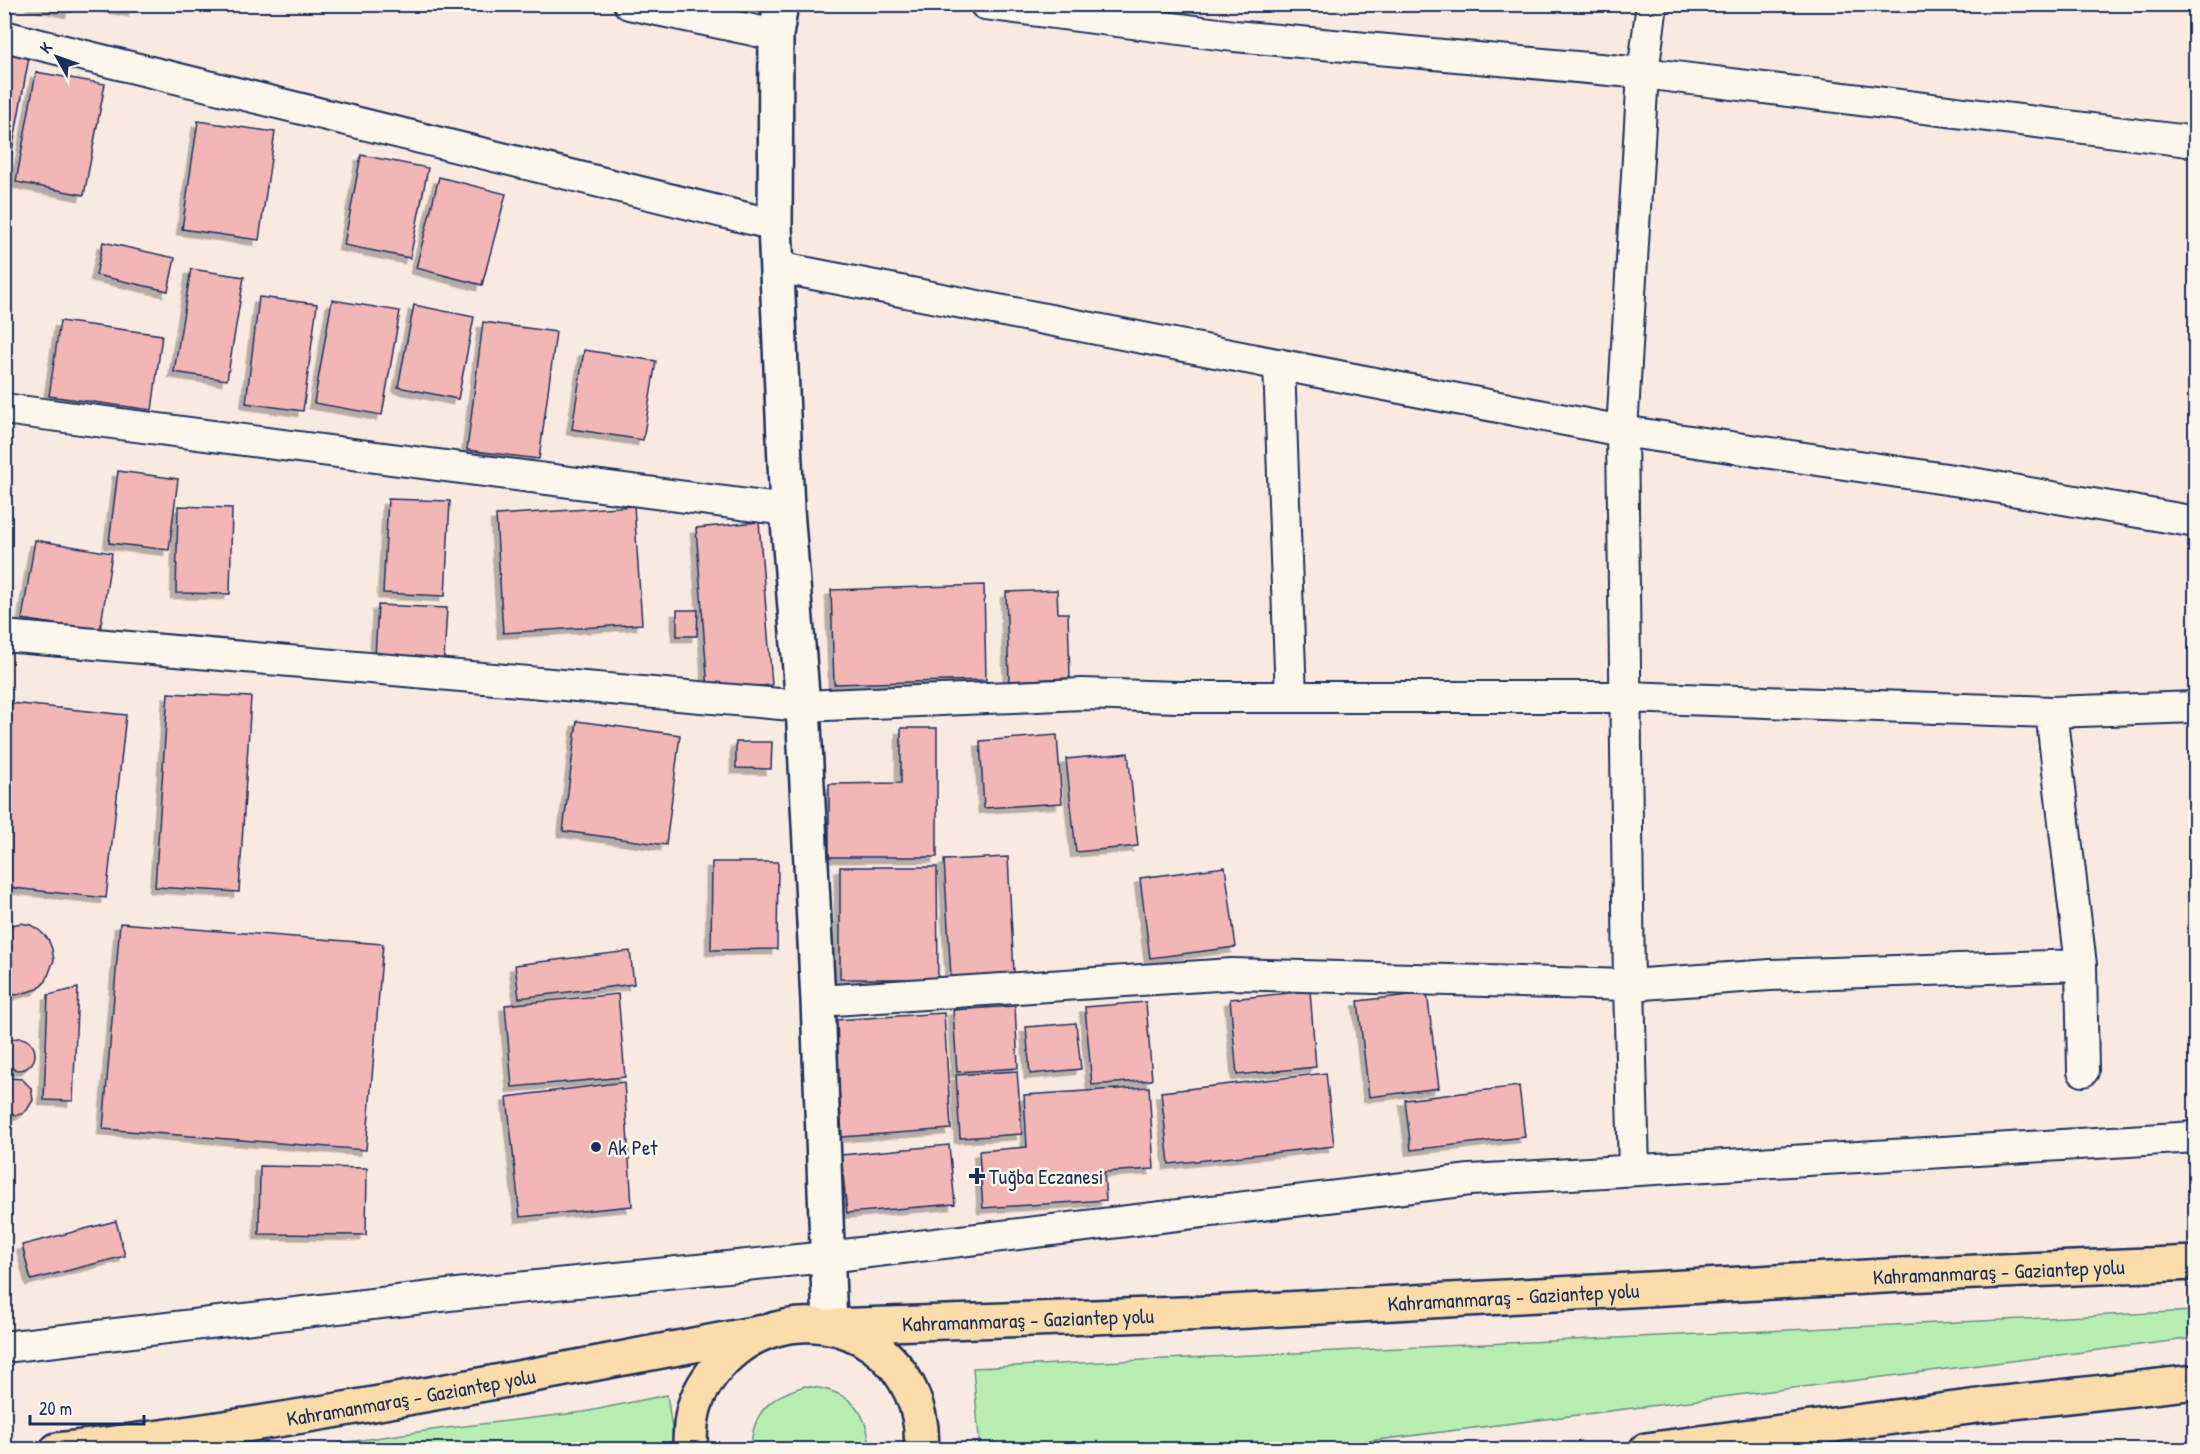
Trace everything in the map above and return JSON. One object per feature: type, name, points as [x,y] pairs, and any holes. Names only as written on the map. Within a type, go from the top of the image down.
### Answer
[{"type":"highway","name":"Kahramanmaraş - Gaziantep yolu","points":[[830,1326],[1211,1312],[1915,1275],[2196,1263]]},
{"type":"highway","points":[[690,1449],[692,1416],[706,1380],[731,1351],[764,1332],[796,1324],[830,1326],[859,1336],[884,1354],[904,1378],[917,1407],[922,1437],[921,1449]]},
{"type":"highway","name":"Kahramanmaraş - Gaziantep yolu","points":[[57,1449],[143,1440],[351,1408],[764,1332]]},
{"type":"highway","points":[[1646,1449],[1985,1405],[2196,1382]]},
{"type":"street","points":[[629,4],[778,20],[775,225],[787,510],[803,706],[818,1001],[830,1326]]},
{"type":"street","points":[[986,4],[1234,36],[1643,73],[2196,142]]},
{"type":"street","points":[[1634,1170],[1629,985],[1622,431],[1643,73],[1652,4]]},
{"type":"street","points":[[4,36],[775,225]]},
{"type":"street","points":[[777,267],[1622,431],[1960,481],[2196,522]]},
{"type":"street","points":[[1279,364],[1291,697]]},
{"type":"street","points":[[4,409],[787,510]]},
{"type":"street","points":[[4,636],[803,706],[1082,694],[1178,697],[1626,697],[2051,712],[2196,707]]},
{"type":"street","points":[[2051,712],[2081,965],[2083,1071]]},
{"type":"street","points":[[818,1001],[1232,974],[1629,985],[1770,975],[2081,965]]},
{"type":"street","points":[[4,1347],[466,1293],[827,1257],[1470,1180],[2196,1137]]},
{"type":"green space","points":[[2195,1311],[2195,1338],[1305,1449],[980,1449],[973,1368]]},
{"type":"green space","points":[[805,1386],[832,1391],[852,1403],[864,1422],[870,1449],[751,1449],[755,1425],[765,1407],[782,1395]]},
{"type":"green space","points":[[667,1395],[675,1449],[291,1450],[584,1412]]},
{"type":"building","points":[[31,4],[73,4],[71,12]]},
{"type":"building","points":[[95,4],[134,4],[134,11]]},
{"type":"building","points":[[4,53],[29,57],[9,168],[4,167]]},
{"type":"building","points":[[36,72],[105,84],[84,195],[16,182]]},
{"type":"building","points":[[198,121],[275,132],[259,240],[182,229]]},
{"type":"building","points":[[361,155],[428,168],[410,258],[344,245]]},
{"type":"building","points":[[439,177],[506,194],[482,285],[416,268]]},
{"type":"building","points":[[103,242],[175,258],[168,291],[96,275]]},
{"type":"building","points":[[191,269],[244,277],[227,380],[174,372]]},
{"type":"building","points":[[259,297],[317,304],[303,411],[246,403]]},
{"type":"building","points":[[332,300],[400,311],[382,415],[314,403]]},
{"type":"building","points":[[414,305],[474,317],[458,399],[398,387]]},
{"type":"building","points":[[60,321],[162,335],[152,410],[49,396]]},
{"type":"building","points":[[483,322],[556,332],[539,459],[467,450]]},
{"type":"building","points":[[584,350],[656,361],[643,440],[572,429]]},
{"type":"building","points":[[118,471],[178,479],[169,550],[109,543]]},
{"type":"building","points":[[388,499],[450,501],[445,596],[383,593]]},
{"type":"building","points":[[178,506],[232,508],[230,594],[176,593]]},
{"type":"building","points":[[634,506],[642,624],[503,633],[496,515]]},
{"type":"building","points":[[759,522],[772,685],[708,690],[696,528]]},
{"type":"building","points":[[35,540],[112,553],[100,631],[22,619]]},
{"type":"building","points":[[984,585],[986,680],[834,684],[831,590]]},
{"type":"building","points":[[1057,590],[1058,613],[1068,613],[1070,678],[1009,681],[1006,592]]},
{"type":"building","points":[[378,605],[447,608],[444,660],[375,657]]},
{"type":"building","points":[[677,610],[698,610],[697,636],[677,636]]},
{"type":"building","points":[[168,693],[251,697],[239,892],[155,887]]},
{"type":"building","points":[[11,703],[126,715],[106,898],[4,887],[4,762]]},
{"type":"building","points":[[577,721],[680,735],[666,845],[563,831]]},
{"type":"building","points":[[901,728],[937,728],[937,857],[829,857],[829,784],[901,783]]},
{"type":"building","points":[[1057,735],[1062,803],[984,808],[980,741]]},
{"type":"building","points":[[736,742],[772,742],[771,769],[736,768]]},
{"type":"building","points":[[1128,753],[1138,846],[1076,852],[1066,759]]},
{"type":"building","points":[[1008,857],[1014,973],[951,977],[944,860]]},
{"type":"building","points":[[712,862],[778,862],[777,949],[711,950]]},
{"type":"building","points":[[840,867],[937,867],[938,979],[840,979]]},
{"type":"building","points":[[1225,867],[1236,947],[1150,958],[1140,878]]},
{"type":"building","points":[[21,923],[31,925],[48,939],[54,960],[46,981],[38,989],[16,995],[4,992],[4,927]]},
{"type":"building","points":[[120,923],[383,944],[366,1150],[103,1129]]},
{"type":"building","points":[[630,951],[634,984],[519,998],[515,965]]},
{"type":"building","points":[[78,988],[73,1101],[44,1100],[48,995]]},
{"type":"building","points":[[1310,991],[1316,1067],[1237,1075],[1230,999]]},
{"type":"building","points":[[1427,993],[1439,1088],[1369,1097],[1358,1001]]},
{"type":"building","points":[[618,994],[625,1077],[512,1087],[505,1005]]},
{"type":"building","points":[[1146,1002],[1152,1080],[1092,1085],[1085,1007]]},
{"type":"building","points":[[1015,1006],[1018,1068],[957,1072],[953,1010]]},
{"type":"building","points":[[944,1013],[951,1129],[842,1137],[835,1020]]},
{"type":"building","points":[[1076,1023],[1081,1069],[1030,1074],[1026,1027]]},
{"type":"building","points":[[19,1038],[30,1043],[35,1054],[30,1065],[19,1070],[8,1065],[3,1054],[8,1043]]},
{"type":"building","points":[[1017,1071],[1022,1134],[960,1138],[956,1075]]},
{"type":"building","points":[[1326,1073],[1334,1146],[1169,1164],[1161,1092]]},
{"type":"building","points":[[10,1078],[22,1079],[31,1088],[33,1100],[22,1114],[4,1112],[4,1081]]},
{"type":"building","points":[[624,1082],[632,1206],[520,1217],[507,1097]]},
{"type":"building","points":[[1519,1086],[1525,1137],[1411,1150],[1405,1100]]},
{"type":"building","points":[[1149,1087],[1154,1169],[1104,1172],[1106,1200],[983,1208],[979,1151],[1027,1147],[1024,1095]]},
{"type":"building","points":[[949,1145],[955,1204],[847,1213],[841,1155]]},
{"type":"building","points":[[260,1166],[367,1168],[366,1235],[259,1234]]},
{"type":"building","points":[[116,1221],[125,1256],[31,1280],[22,1245]]},
{"type":"place","name":"Ak Pet","points":[[596,1147]]},
{"type":"place","name":"Tuğba Eczanesi","points":[[977,1176]]}]
